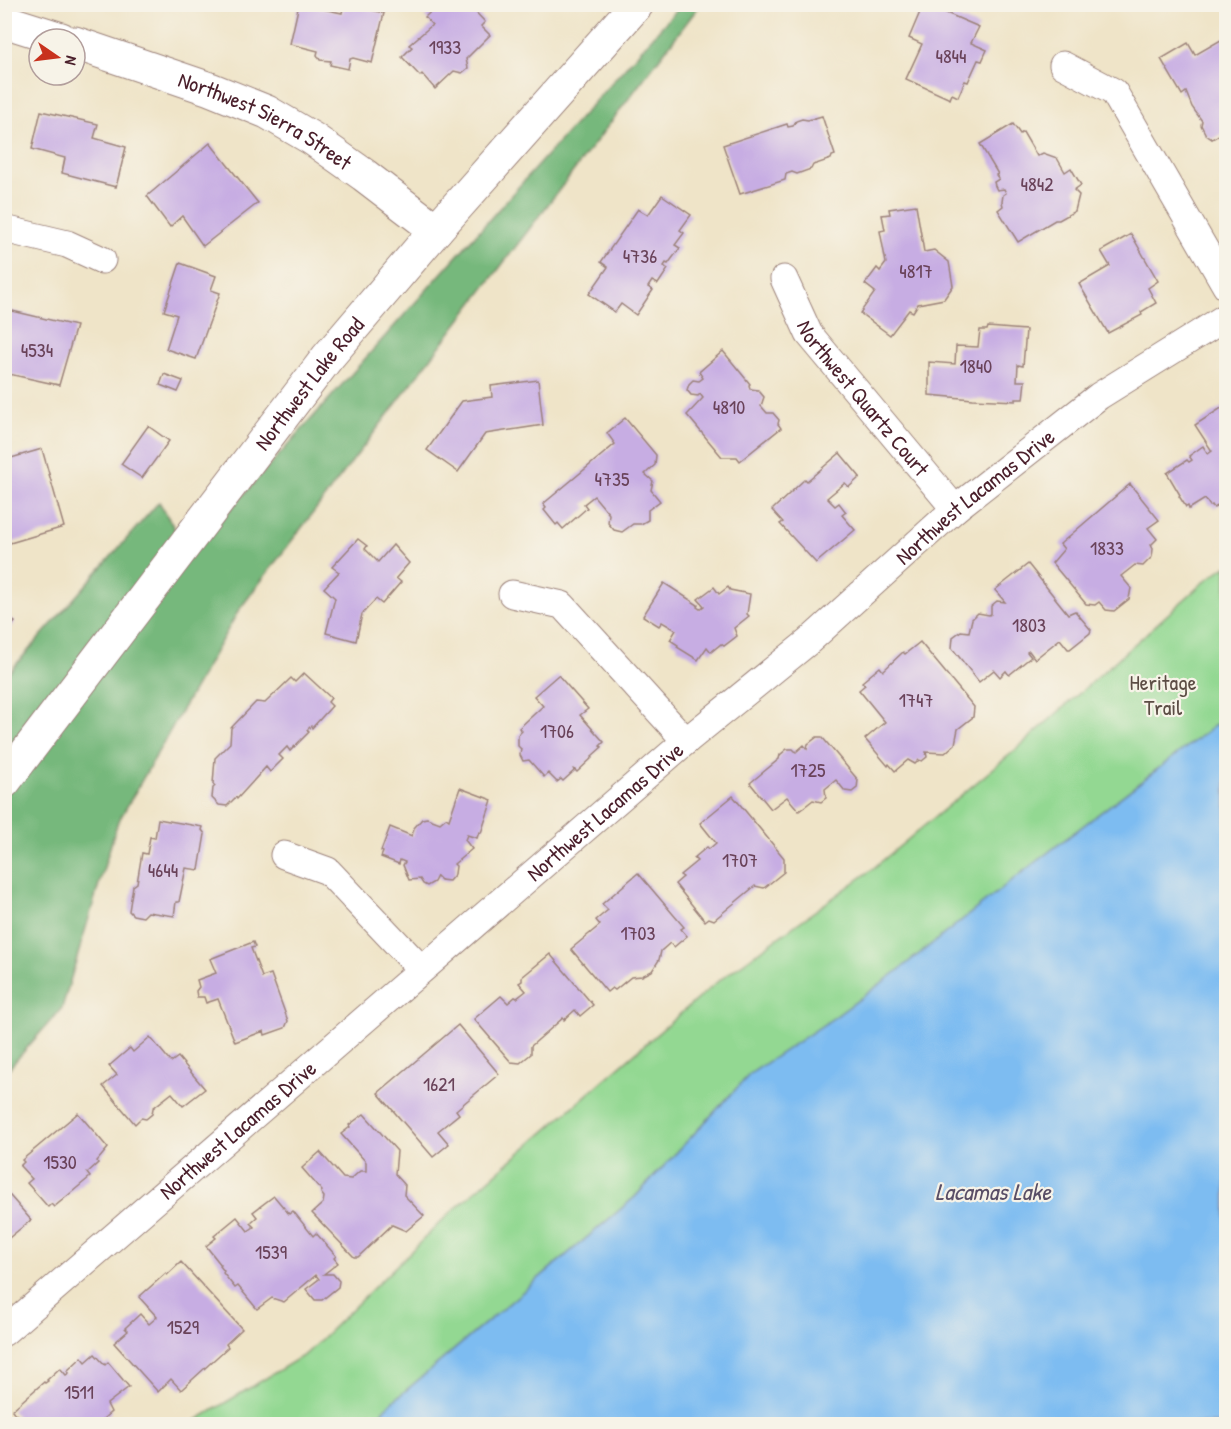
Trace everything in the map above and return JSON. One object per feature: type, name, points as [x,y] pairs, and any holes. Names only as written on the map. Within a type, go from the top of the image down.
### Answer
[{"type":"main road","name":"Northwest Lake Road","points":[[4,782],[327,358],[436,230],[637,4]]},
{"type":"main road","points":[[4,21],[27,28]]},
{"type":"main road","name":"Northwest Sierra Street","points":[[87,48],[210,89],[267,112],[356,169],[436,230]]},
{"type":"street","points":[[1063,65],[1114,92],[1227,286]]},
{"type":"street","points":[[4,229],[67,244],[102,260]]},
{"type":"street","name":"Northwest Quartz Court","points":[[784,279],[809,334],[955,509]]},
{"type":"street","name":"Northwest Lacamas Drive","points":[[4,1332],[686,741],[808,642],[955,509],[1099,396],[1227,317]]},
{"type":"street","points":[[512,594],[561,605],[686,741]]},
{"type":"street","points":[[284,855],[328,871],[421,969]]},
{"type":"green space","points":[[681,5],[700,5],[239,610],[117,824],[62,1008],[5,1073],[5,795],[188,557]]},
{"type":"green space","points":[[159,502],[177,533],[5,769],[5,677]]},
{"type":"green space","name":"Heritage Trail","points":[[1226,566],[1226,717],[1029,867],[895,973],[835,1017],[750,1074],[635,1197],[384,1409],[375,1424],[190,1424],[306,1354],[448,1215],[717,982],[870,871],[1019,747],[1205,581]]},
{"type":"water","name":"Lacamas Lake","points":[[1226,717],[1226,1424],[375,1424],[384,1409],[635,1197],[750,1074],[835,1017],[895,973],[1029,867]]},
{"type":"building","points":[[299,4],[342,13],[344,4],[347,4],[384,13],[372,63],[353,58],[350,59],[348,69],[330,65],[331,61],[320,60],[317,55],[318,51],[290,44]]},
{"type":"building","points":[[439,4],[468,4],[485,22],[481,26],[490,35],[466,59],[468,68],[462,73],[454,71],[435,89],[402,57],[412,47],[409,45],[432,25],[425,17]]},
{"type":"building","points":[[923,5],[979,27],[971,43],[987,50],[982,61],[978,60],[968,82],[965,81],[958,97],[952,94],[950,99],[906,79],[922,44],[909,38]]},
{"type":"building","points":[[1226,37],[1226,131],[1212,139],[1206,135],[1201,125],[1202,121],[1192,107],[1186,92],[1182,95],[1161,59],[1188,43],[1195,55]]},
{"type":"building","points":[[41,111],[98,124],[94,138],[126,147],[116,187],[62,173],[65,158],[32,149]]},
{"type":"building","points":[[822,116],[835,155],[831,159],[797,174],[792,172],[786,174],[785,180],[740,194],[723,145],[787,124],[788,127],[793,126],[796,121],[802,119],[808,120]]},
{"type":"building","points":[[1013,124],[1020,134],[1023,132],[1037,156],[1043,153],[1057,158],[1065,172],[1071,168],[1081,185],[1074,190],[1079,195],[1075,211],[1018,242],[998,210],[1003,206],[1003,195],[1006,193],[1004,189],[997,190],[994,182],[999,179],[996,175],[998,174],[980,144]]},
{"type":"building","points":[[210,143],[258,203],[203,246],[182,216],[170,227],[147,196]]},
{"type":"building","points":[[662,195],[691,215],[680,230],[684,233],[675,245],[680,248],[664,266],[668,269],[658,284],[652,281],[648,287],[653,290],[636,315],[621,304],[615,312],[589,294],[608,267],[601,262],[638,209],[648,215]]},
{"type":"building","points":[[916,205],[924,252],[934,250],[949,262],[953,286],[944,299],[918,304],[913,312],[909,310],[890,335],[860,313],[875,292],[865,284],[877,268],[880,271],[886,263],[880,231],[885,230],[882,215],[890,214],[889,209]]},
{"type":"building","points":[[1131,234],[1158,281],[1148,288],[1156,303],[1141,312],[1142,315],[1108,333],[1079,284],[1110,266],[1101,251]]},
{"type":"building","points":[[180,263],[216,276],[211,290],[220,293],[196,359],[166,349],[177,315],[164,311]]},
{"type":"building","points":[[4,309],[76,326],[59,385],[4,373]]},
{"type":"building","points":[[988,327],[1026,330],[1023,366],[1018,365],[1017,381],[1025,381],[1023,399],[1016,399],[1016,401],[929,395],[929,362],[955,364],[956,346],[978,347],[980,330],[987,330]]},
{"type":"building","points":[[723,351],[750,384],[750,389],[758,390],[764,397],[761,406],[767,413],[773,413],[779,420],[778,424],[781,428],[740,461],[737,457],[722,457],[687,415],[703,398],[700,394],[691,395],[687,390],[689,384],[693,380],[699,381],[703,378],[699,372]]},
{"type":"building","points":[[164,374],[183,381],[178,392],[160,385]]},
{"type":"building","points":[[538,380],[543,425],[485,434],[458,472],[427,450],[462,401],[492,397],[491,386]]},
{"type":"building","points":[[1226,405],[1226,500],[1214,508],[1205,499],[1189,509],[1167,473],[1187,460],[1189,462],[1192,460],[1189,456],[1203,446],[1208,454],[1212,451],[1195,425]]},
{"type":"building","points":[[625,418],[656,455],[655,465],[645,474],[653,481],[651,490],[660,501],[648,510],[648,520],[641,524],[633,524],[622,532],[614,530],[608,523],[609,514],[594,496],[584,504],[587,508],[563,529],[558,523],[556,525],[544,510],[546,508],[543,504],[615,444],[607,433]]},
{"type":"building","points":[[148,426],[169,441],[142,478],[121,464]]},
{"type":"building","points":[[42,449],[64,527],[10,543],[4,524],[4,460]]},
{"type":"building","points":[[840,453],[860,477],[849,487],[845,483],[827,498],[835,506],[839,503],[846,512],[842,515],[855,530],[816,563],[780,524],[783,522],[772,510],[805,479],[807,481]]},
{"type":"building","points":[[1130,484],[1159,520],[1148,528],[1157,539],[1151,545],[1152,557],[1143,566],[1135,565],[1121,576],[1131,588],[1129,599],[1114,611],[1106,610],[1099,602],[1095,605],[1086,604],[1052,563],[1064,549],[1060,544]]},
{"type":"building","points":[[358,539],[367,546],[365,549],[378,562],[393,545],[409,563],[396,578],[401,582],[382,604],[376,599],[362,614],[356,641],[326,633],[335,598],[324,588],[339,572],[332,567]]},
{"type":"building","points":[[1028,564],[1068,614],[1075,611],[1091,630],[1090,633],[1070,649],[1060,639],[1035,659],[1029,651],[1027,652],[1031,657],[1009,675],[1006,671],[1000,677],[994,670],[979,682],[952,648],[953,637],[961,631],[969,632],[972,619],[978,613],[989,615],[991,606],[997,601],[1005,602],[995,590]]},
{"type":"building","points":[[664,583],[698,605],[700,609],[704,606],[698,599],[714,587],[719,594],[728,587],[730,590],[750,594],[747,614],[749,616],[734,628],[737,636],[711,652],[707,647],[698,660],[670,640],[676,630],[662,622],[659,626],[643,616]]},
{"type":"building","points":[[4,614],[15,622],[4,634]]},
{"type":"building","points":[[920,642],[974,707],[973,717],[958,729],[955,744],[945,753],[926,752],[927,757],[922,761],[919,760],[915,764],[908,760],[895,771],[865,739],[885,722],[859,690],[865,685],[862,682],[880,667],[883,671],[903,652],[905,654]]},
{"type":"building","points":[[304,673],[331,698],[328,702],[332,706],[312,728],[311,726],[307,730],[309,732],[290,751],[287,747],[279,755],[283,759],[270,772],[266,767],[237,799],[236,797],[227,806],[219,805],[212,798],[215,786],[213,784],[215,758],[230,743],[231,728],[256,702],[265,703],[291,678],[295,682]]},
{"type":"building","points":[[558,675],[588,709],[580,715],[604,742],[593,757],[577,772],[573,768],[574,771],[563,781],[561,779],[557,782],[548,773],[544,777],[529,760],[523,761],[520,755],[521,749],[518,746],[518,735],[522,731],[519,728],[543,706],[534,696]]},
{"type":"building","points":[[817,737],[822,737],[858,780],[857,788],[852,792],[845,791],[836,780],[825,789],[826,798],[821,802],[813,800],[799,811],[787,797],[771,809],[750,783],[779,759],[787,749],[793,749],[796,752],[804,745],[807,749],[808,744]]},
{"type":"building","points":[[460,788],[492,800],[481,833],[479,832],[477,838],[467,835],[465,840],[472,849],[454,864],[455,874],[449,881],[441,880],[437,876],[434,882],[427,886],[420,879],[409,880],[403,865],[405,862],[400,860],[399,864],[381,857],[390,827],[412,836],[414,828],[422,819],[427,818],[440,823],[446,818],[449,820]]},
{"type":"building","points":[[733,796],[784,858],[784,872],[764,888],[755,886],[714,920],[709,918],[705,921],[675,884],[683,877],[680,875],[697,861],[694,858],[716,843],[700,823]]},
{"type":"building","points":[[158,819],[203,827],[205,834],[199,870],[186,868],[174,916],[148,912],[143,917],[133,915],[129,911],[133,886],[137,883],[142,853],[147,854],[150,837],[155,838]]},
{"type":"building","points":[[638,873],[684,927],[681,929],[687,936],[674,947],[670,943],[661,951],[659,960],[652,971],[642,976],[631,977],[615,990],[612,988],[607,992],[571,949],[600,925],[596,920],[608,910],[602,904]]},
{"type":"building","points":[[253,942],[255,947],[251,948],[262,977],[271,974],[288,1021],[285,1028],[265,1035],[264,1031],[235,1042],[218,999],[206,1003],[204,997],[197,997],[196,991],[199,987],[197,980],[216,973],[210,959]]},
{"type":"building","points":[[550,954],[593,1005],[580,1016],[575,1010],[564,1020],[563,1018],[531,1046],[531,1054],[520,1063],[511,1062],[474,1019],[501,996],[508,1003],[526,991],[519,983],[522,977]]},
{"type":"building","points":[[458,1025],[499,1074],[456,1110],[459,1114],[438,1131],[449,1144],[433,1157],[378,1093]]},
{"type":"building","points":[[150,1037],[171,1062],[178,1057],[205,1089],[183,1106],[172,1093],[153,1108],[152,1114],[146,1119],[141,1118],[135,1124],[103,1086],[117,1075],[109,1066],[130,1048],[133,1052]]},
{"type":"building","points":[[78,1113],[108,1148],[97,1161],[98,1163],[87,1173],[90,1177],[54,1207],[51,1204],[48,1207],[27,1183],[32,1179],[20,1166],[24,1162],[22,1160]]},
{"type":"building","points":[[364,1114],[397,1151],[395,1174],[405,1185],[404,1195],[424,1216],[406,1231],[392,1225],[358,1257],[354,1257],[312,1213],[323,1203],[324,1197],[322,1191],[302,1168],[320,1152],[343,1178],[351,1179],[360,1171],[366,1171],[366,1162],[341,1134]]},
{"type":"building","points":[[4,1189],[31,1220],[4,1242]]},
{"type":"building","points":[[274,1196],[289,1214],[293,1211],[313,1236],[316,1233],[336,1256],[334,1258],[338,1263],[324,1274],[333,1274],[339,1281],[338,1287],[322,1300],[315,1300],[306,1289],[319,1279],[316,1275],[284,1302],[272,1298],[257,1309],[238,1286],[235,1288],[206,1246],[216,1238],[214,1236],[237,1217],[248,1231],[254,1227],[250,1223],[257,1217],[253,1212]]},
{"type":"building","points":[[181,1262],[242,1329],[226,1344],[228,1347],[181,1390],[171,1379],[158,1392],[114,1343],[128,1331],[125,1328],[140,1314],[149,1324],[157,1317],[139,1297]]},
{"type":"building","points":[[95,1354],[105,1365],[108,1362],[129,1387],[107,1404],[111,1412],[97,1424],[24,1424],[12,1410],[48,1381],[60,1368],[66,1375],[69,1373],[67,1371],[82,1357],[86,1362]]}]
